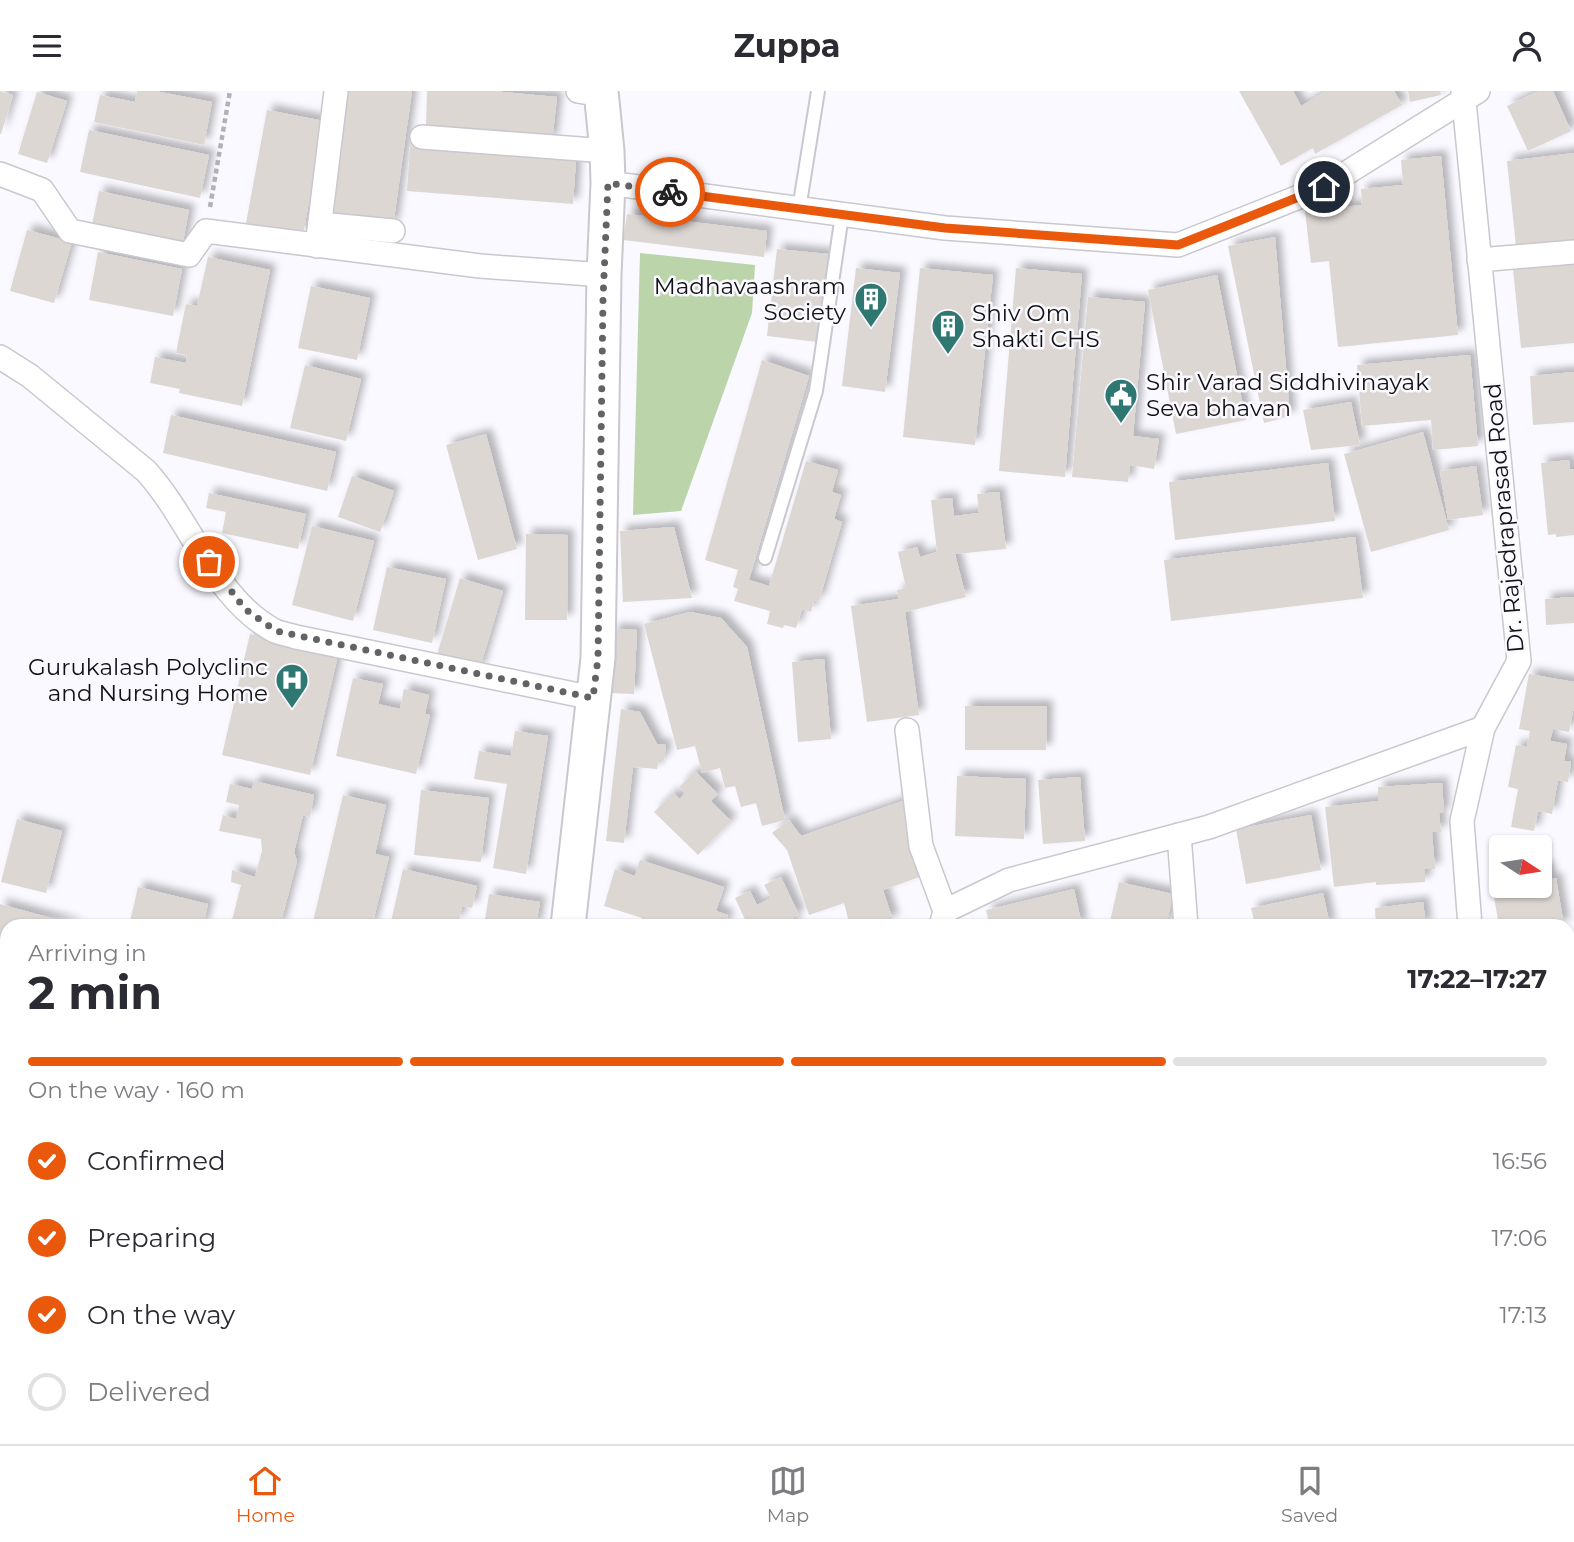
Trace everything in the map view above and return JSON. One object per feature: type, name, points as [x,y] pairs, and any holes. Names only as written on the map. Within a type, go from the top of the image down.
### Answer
[{"type":"street","points":[[319,235],[336,91]]},
{"type":"street","points":[[569,919],[598,658],[608,183],[607,151],[593,92]]},
{"type":"street","points":[[608,183],[945,228],[1178,245],[1324,187],[1468,94]]},
{"type":"street","name":"Dr. Rajedraprasad Road","points":[[1468,94],[1479,260],[1519,661],[1483,728],[1461,821],[1469,919]]},
{"type":"street","points":[[422,137],[607,151]]},
{"type":"street","points":[[0,174],[42,190],[70,231],[189,255],[205,230],[319,235],[393,231]]},
{"type":"street","points":[[319,235],[480,266],[604,275]]},
{"type":"street","points":[[1479,260],[1574,252]]},
{"type":"street","points":[[0,356],[30,376],[146,471],[159,485],[222,581],[245,609],[276,631],[308,640],[593,698]]},
{"type":"street","points":[[907,730],[920,846],[943,919],[1009,880],[1209,827],[1483,728]]},
{"type":"street","points":[[1179,835],[1185,919]]},
{"type":"lane","points":[[799,209],[818,91]]},
{"type":"lane","points":[[765,558],[816,391],[842,215]]},
{"type":"path","points":[[205,230],[230,91]]},
{"type":"green space","points":[[640,253],[755,265],[752,313],[681,511],[633,515]]},
{"type":"building","points":[[0,91],[13,95],[1,134],[0,134]]},
{"type":"building","points":[[137,91],[155,91],[212,102],[204,145],[94,122],[100,95],[135,102]]},
{"type":"building","points":[[344,91],[412,91],[393,226],[327,217]]},
{"type":"building","points":[[427,91],[492,91],[557,97],[552,141],[426,125]]},
{"type":"building","points":[[1239,91],[1293,91],[1301,106],[1327,91],[1394,91],[1402,105],[1315,154],[1313,148],[1281,166]]},
{"type":"building","points":[[1408,91],[1440,91],[1441,95],[1410,102]]},
{"type":"building","points":[[1539,91],[1553,91],[1571,131],[1528,151],[1507,106]]},
{"type":"building","points":[[37,92],[67,101],[47,163],[18,154]]},
{"type":"building","points":[[267,110],[324,121],[303,234],[246,223]]},
{"type":"building","points":[[89,130],[209,155],[200,198],[80,172]]},
{"type":"building","points":[[410,146],[576,159],[573,204],[407,191]]},
{"type":"building","points":[[1574,153],[1574,240],[1516,246],[1507,161]]},
{"type":"building","points":[[1441,156],[1458,335],[1338,347],[1329,261],[1311,263],[1305,211],[1362,205],[1361,189],[1403,185],[1401,160]]},
{"type":"building","points":[[99,191],[189,210],[181,253],[90,234]]},
{"type":"building","points":[[627,214],[767,231],[764,257],[623,240]]},
{"type":"building","points":[[27,230],[72,242],[54,303],[10,291]]},
{"type":"building","points":[[1275,237],[1290,416],[1264,423],[1228,246]]},
{"type":"building","points":[[777,249],[828,254],[818,342],[767,336]]},
{"type":"building","points":[[98,252],[182,269],[173,316],[89,300]]},
{"type":"building","points":[[208,257],[270,270],[242,406],[179,393],[180,389],[150,383],[155,357],[186,363],[187,355],[176,353],[186,304],[197,306]]},
{"type":"building","points":[[1574,263],[1574,343],[1521,348],[1513,269]]},
{"type":"building","name":"Madhavaashram Society","points":[[856,268],[900,273],[885,392],[842,386]]},
{"type":"building","name":"Shiv Om Shakti CHS","points":[[920,268],[993,275],[975,445],[903,437]]},
{"type":"building","points":[[1016,268],[1082,274],[1065,477],[999,471]]},
{"type":"building","points":[[1217,275],[1246,420],[1176,434],[1148,290]]},
{"type":"building","points":[[311,286],[370,298],[357,360],[298,348]]},
{"type":"building","points":[[1088,297],[1145,302],[1133,436],[1159,439],[1154,469],[1130,465],[1128,482],[1072,477]]},
{"type":"building","points":[[1470,355],[1478,446],[1433,450],[1431,420],[1362,426],[1357,365]]},
{"type":"building","points":[[762,360],[809,376],[749,580],[769,586],[806,461],[838,470],[832,492],[841,495],[834,519],[842,522],[819,601],[814,600],[811,612],[802,609],[796,628],[767,624],[770,611],[734,601],[738,589],[733,587],[738,570],[705,560]]},
{"type":"building","points":[[305,365],[361,379],[346,441],[290,428]]},
{"type":"building","points":[[1574,372],[1574,422],[1533,425],[1530,376]]},
{"type":"building","points":[[1351,402],[1360,445],[1311,450],[1303,410]]},
{"type":"building","points":[[171,415],[336,452],[327,491],[163,453]]},
{"type":"building","points":[[1423,432],[1449,530],[1371,552],[1344,454]]},
{"type":"building","points":[[486,434],[517,549],[478,560],[446,445]]},
{"type":"building","points":[[1569,460],[1570,469],[1574,469],[1574,535],[1556,537],[1556,534],[1548,535],[1541,463]]},
{"type":"building","points":[[1328,463],[1335,521],[1175,540],[1169,482]]},
{"type":"building","points":[[1476,466],[1483,515],[1448,520],[1440,471]]},
{"type":"building","points":[[352,476],[394,491],[380,532],[338,517]]},
{"type":"building","points":[[999,492],[1006,549],[955,554],[966,597],[905,612],[919,715],[867,722],[851,606],[899,599],[897,590],[906,588],[898,552],[917,547],[920,557],[937,552],[931,500],[952,498],[954,516],[979,513],[977,494]]},
{"type":"building","points":[[209,493],[306,514],[298,549],[222,533],[226,512],[206,508]]},
{"type":"building","points":[[312,526],[374,541],[353,621],[292,605]]},
{"type":"building","points":[[674,527],[692,598],[623,602],[620,531]]},
{"type":"building","points":[[526,534],[568,535],[567,620],[525,620]]},
{"type":"building","points":[[1355,537],[1363,598],[1171,621],[1164,560]]},
{"type":"building","points":[[387,567],[446,579],[432,643],[373,630]]},
{"type":"building","points":[[460,578],[503,591],[479,671],[436,658]]},
{"type":"building","points":[[1574,597],[1574,623],[1546,625],[1545,599]]},
{"type":"building","points":[[690,612],[721,618],[747,647],[785,820],[762,826],[756,803],[741,807],[735,786],[725,788],[720,768],[702,773],[695,746],[677,750],[644,624]]},
{"type":"building","points":[[613,629],[637,630],[634,694],[610,693]]},
{"type":"building","points":[[250,634],[338,655],[310,775],[222,755]]},
{"type":"building","points":[[824,659],[831,739],[798,742],[792,662]]},
{"type":"building","points":[[1529,674],[1574,682],[1574,706],[1569,732],[1553,729],[1550,741],[1567,744],[1564,761],[1571,762],[1568,782],[1558,780],[1552,814],[1538,811],[1534,831],[1511,827],[1518,789],[1508,787],[1516,745],[1527,747],[1530,731],[1519,729]]},
{"type":"building","points":[[353,678],[383,684],[378,704],[400,709],[404,689],[429,695],[425,714],[430,715],[416,774],[336,756]]},
{"type":"building","points":[[965,706],[1047,706],[1046,750],[965,750]]},
{"type":"building","points":[[621,709],[640,712],[657,744],[666,745],[664,760],[659,760],[657,769],[633,767],[624,843],[606,841]]},
{"type":"building","points":[[515,731],[548,736],[526,874],[493,868],[507,784],[474,779],[479,751],[511,756]]},
{"type":"building","points":[[695,771],[718,794],[711,801],[731,821],[698,855],[654,812],[673,793],[680,799],[685,793],[679,787]]},
{"type":"building","points":[[957,776],[1026,779],[1024,839],[955,836]]},
{"type":"building","points":[[1080,777],[1085,841],[1043,844],[1038,780]]},
{"type":"building","points":[[254,781],[314,795],[310,817],[303,815],[294,852],[297,861],[282,919],[232,919],[241,885],[231,882],[232,870],[255,877],[262,851],[261,839],[219,831],[223,815],[236,819],[239,805],[226,802],[230,784],[252,789]]},
{"type":"building","points":[[1442,783],[1444,813],[1439,813],[1441,832],[1432,832],[1435,869],[1425,869],[1425,882],[1376,885],[1376,882],[1334,887],[1325,807],[1378,801],[1378,787]]},
{"type":"building","points":[[421,790],[489,798],[481,862],[414,855]]},
{"type":"building","points":[[343,795],[386,805],[375,854],[389,857],[374,919],[314,919]]},
{"type":"building","points":[[903,801],[928,874],[883,890],[893,919],[848,919],[844,903],[809,915],[787,850],[772,833],[789,820],[801,836]]},
{"type":"building","points":[[1311,815],[1321,870],[1246,884],[1236,829]]},
{"type":"building","points":[[17,819],[62,831],[46,893],[1,882]]},
{"type":"building","points":[[640,860],[724,887],[716,911],[728,915],[727,919],[642,919],[604,906],[615,869],[635,876]]},
{"type":"building","points":[[403,869],[477,886],[472,908],[462,906],[459,919],[392,919]]},
{"type":"building","points":[[781,877],[799,915],[792,919],[745,919],[735,898],[750,891],[757,905],[771,898],[764,885]]},
{"type":"building","points":[[1556,878],[1563,919],[1498,919],[1494,898],[1552,898],[1552,879]]},
{"type":"building","points":[[1119,882],[1173,894],[1168,919],[1111,919]]},
{"type":"building","points":[[138,887],[208,904],[205,919],[131,919]]},
{"type":"building","points":[[1074,889],[1080,919],[988,919],[986,910]]},
{"type":"building","points":[[1323,893],[1329,919],[1254,919],[1251,908]]},
{"type":"building","points":[[489,894],[540,902],[537,919],[485,919]]},
{"type":"building","points":[[1423,902],[1425,919],[1376,919],[1375,908]]},
{"type":"building","points":[[0,904],[54,919],[0,919]]},
{"type":"way so far","points":[[209,562],[245,609],[276,631],[593,698],[598,658],[603,299],[608,183],[670,192]]},
{"type":"place","name":"Madhavaashram Society","points":[[871,329]]},
{"type":"place","name":"Shiv Om Shakti CHS","points":[[948,356]]},
{"type":"place","name":"Shir Varad Siddhivinayak Seva bhavan","points":[[1121,425]]},
{"type":"place","name":"Gurukalash Polyclinc and Nursing Home","points":[[292,710]]},
{"type":"route","points":[[670,192],[945,228],[1178,245],[1324,187]]}]
